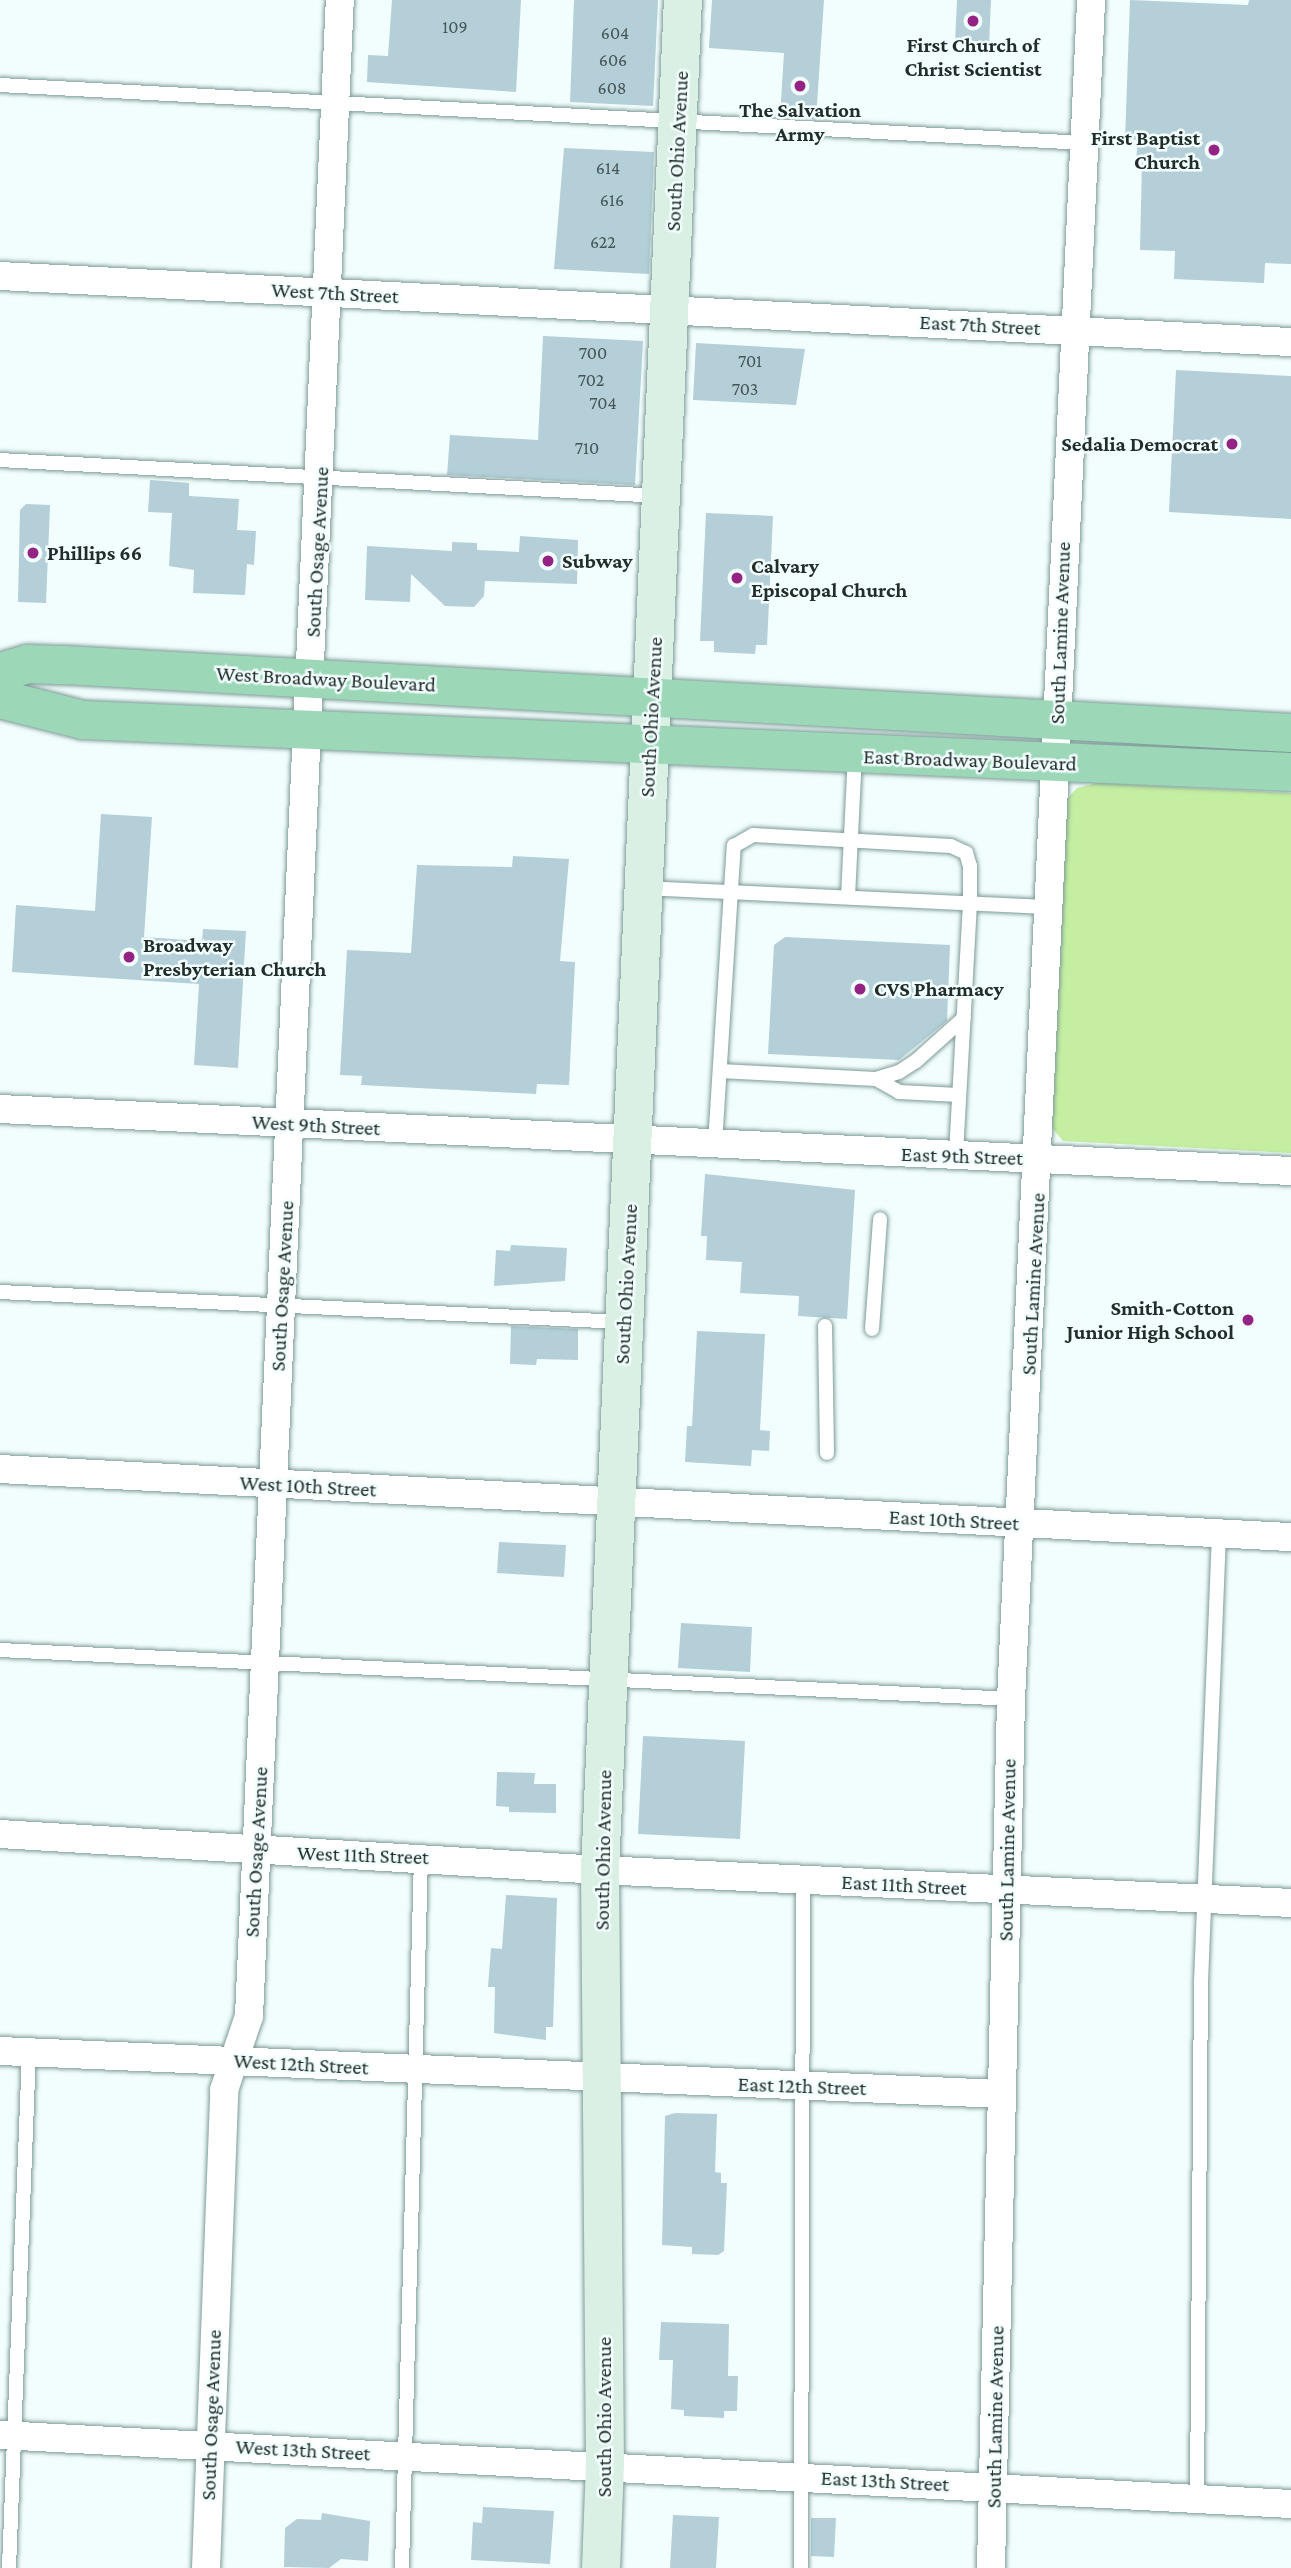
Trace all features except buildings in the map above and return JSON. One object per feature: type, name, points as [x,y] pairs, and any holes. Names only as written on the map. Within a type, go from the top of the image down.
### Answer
[{"type":"highway","name":"West Broadway Boulevard","points":[[0,672],[28,664],[652,696]]},
{"type":"highway","points":[[652,696],[1291,733]]},
{"type":"highway","points":[[0,699],[83,720],[650,747]]},
{"type":"highway","name":"East Broadway Boulevard","points":[[650,747],[1291,772]]},
{"type":"main road","name":"South Ohio Avenue","points":[[601,2568],[605,2464],[600,1870],[683,0]]},
{"type":"street","name":"South Osage Avenue","points":[[206,2568],[208,2446],[224,2090],[249,2016],[321,478],[340,0]]},
{"type":"street","name":"South Lamine Avenue","points":[[991,2568],[1011,1699],[1091,0]]},
{"type":"street","name":"West 7th Street","points":[[0,276],[670,309]]},
{"type":"street","name":"East 7th Street","points":[[670,309],[1291,342]]},
{"type":"street","name":"West 9th Street","points":[[0,1109],[632,1140]]},
{"type":"street","name":"East 9th Street","points":[[632,1140],[1291,1171]]},
{"type":"street","name":"West 10th Street","points":[[0,1469],[616,1504]]},
{"type":"street","name":"East 10th Street","points":[[616,1504],[1291,1537]]},
{"type":"street","name":"West 11th Street","points":[[0,1834],[256,1851],[421,1856],[600,1870]]},
{"type":"street","name":"East 11th Street","points":[[600,1870],[1291,1903]]},
{"type":"street","name":"West 12th Street","points":[[0,2051],[602,2078]]},
{"type":"street","name":"East 12th Street","points":[[602,2078],[1002,2094]]},
{"type":"street","name":"West 13th Street","points":[[7,2436],[605,2464]]},
{"type":"street","name":"East 13th Street","points":[[605,2464],[1291,2504]]},
{"type":"lane","points":[[0,85],[335,106],[1084,144]]},
{"type":"lane","points":[[0,460],[661,496]]},
{"type":"lane","points":[[848,897],[855,755]]},
{"type":"lane","points":[[715,1144],[734,846],[753,835],[951,846],[966,853],[970,866],[970,903],[956,1156]]},
{"type":"lane","points":[[644,888],[1050,907]]},
{"type":"lane","points":[[720,1071],[876,1079],[899,1072],[916,1061],[964,1018]]},
{"type":"lane","points":[[876,1079],[899,1092],[960,1095]]},
{"type":"lane","points":[[872,1329],[880,1219]]},
{"type":"lane","points":[[0,1292],[624,1322]]},
{"type":"lane","points":[[825,1326],[827,1453]]},
{"type":"lane","points":[[1197,2499],[1205,1900],[1219,1534]]},
{"type":"lane","points":[[0,1650],[1011,1699]]},
{"type":"lane","points":[[402,2568],[419,2069],[421,1856]]},
{"type":"lane","points":[[801,2568],[803,1880]]},
{"type":"lane","points":[[9,2568],[7,2436],[29,2052]]},
{"type":"green space","points":[[1097,783],[1291,793],[1291,1153],[1063,1141],[1053,1129],[1048,1116],[1065,801],[1077,788]]},
{"type":"place","name":"First Church of Christ Scientist","points":[[973,21]]},
{"type":"place","name":"The Salvation Army","points":[[800,86]]},
{"type":"place","name":"First Baptist Church","points":[[1214,150]]},
{"type":"place","name":"Sedalia Democrat","points":[[1232,444]]},
{"type":"place","name":"Phillips 66","points":[[33,553]]},
{"type":"place","name":"Subway","points":[[548,561]]},
{"type":"place","name":"Calvary Episcopal Church","points":[[737,578]]},
{"type":"place","name":"Broadway Presbyterian Church","points":[[129,957]]},
{"type":"place","name":"CVS Pharmacy","points":[[860,989]]},
{"type":"place","name":"Smith-Cotton Junior High School","points":[[1248,1320]]}]
